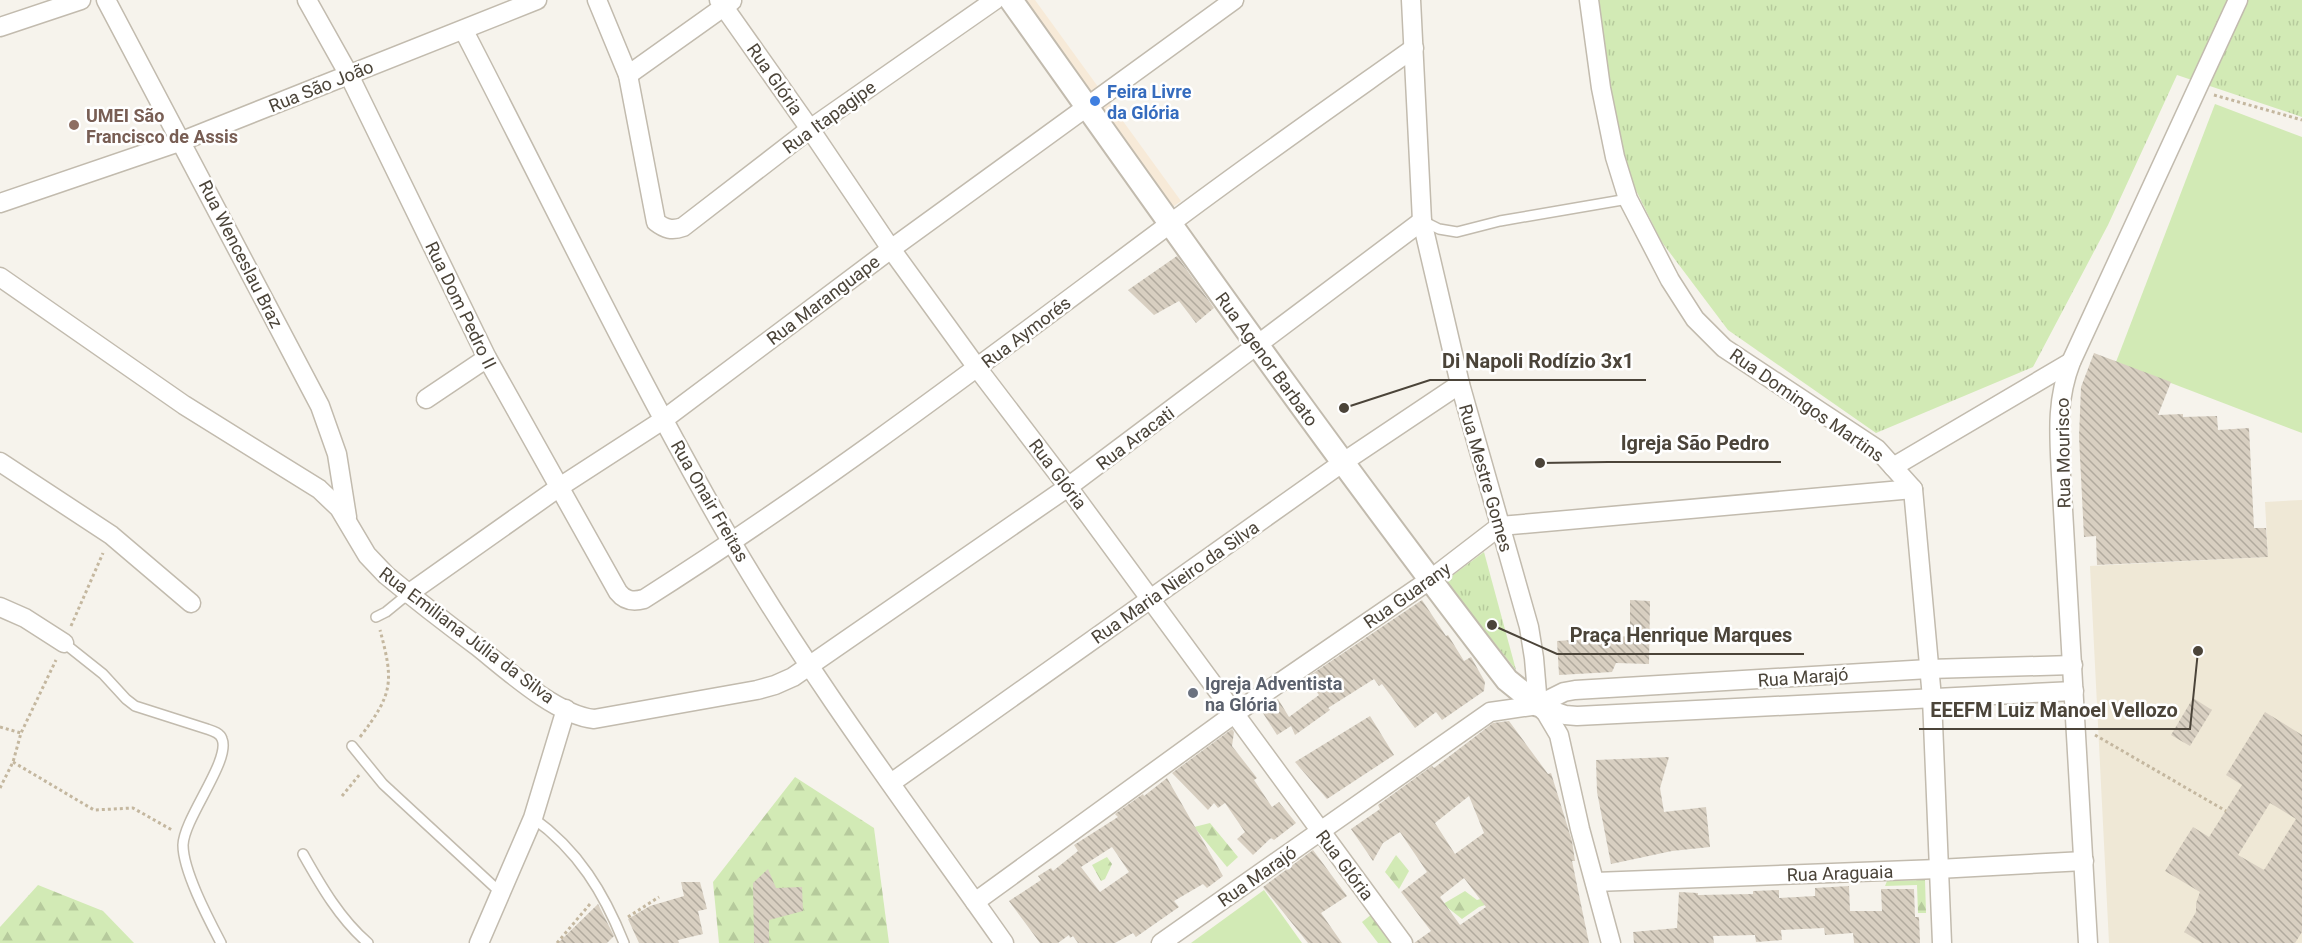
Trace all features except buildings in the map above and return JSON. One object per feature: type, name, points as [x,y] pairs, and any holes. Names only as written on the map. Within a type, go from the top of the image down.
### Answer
[{"type":"street","points":[[0,27],[81,0]]},
{"type":"street","name":"Rua Wenceslau Braz","points":[[106,0],[320,406],[337,454],[347,519]]},
{"type":"street","name":"Rua Dom Pedro II","points":[[306,0],[348,75],[487,358],[618,592],[623,598],[629,600]]},
{"type":"street","name":"Rua São João","points":[[0,203],[182,141],[464,31],[537,0]]},
{"type":"street","points":[[597,0],[628,75],[725,2]]},
{"type":"street","name":"Rua Itapagipe","points":[[628,75],[656,222],[664,228],[675,230],[683,227],[810,129],[995,0]]},
{"type":"street","name":"Rua Agenor Barbato","points":[[1011,0],[1169,225],[1342,463],[1507,680],[1538,705]]},
{"type":"street","name":"Rua Maranguape","points":[[408,594],[558,488],[663,420],[891,249],[1234,0]]},
{"type":"street","name":"Rua Mestre Gomes","points":[[1411,0],[1422,221],[1460,384],[1529,627],[1538,705]]},
{"type":"street","name":"Rua Domingos Martins","points":[[1589,0],[1601,88],[1615,157],[1628,199],[1695,320],[1724,348],[1877,449],[1913,489]]},
{"type":"street","name":"Rua Mourisco","points":[[2088,943],[2059,420],[2061,392],[2072,362],[2238,0]]},
{"type":"street","name":"Rua Glória","points":[[725,2],[891,249],[1403,943]]},
{"type":"street","name":"Rua Onair Freitas","points":[[464,31],[663,420],[732,543],[810,665],[1004,943]]},
{"type":"street","name":"Rua Aymorés","points":[[629,600],[644,599],[732,543],[978,369],[1169,225],[1414,48]]},
{"type":"street","name":"Rua Aracati","points":[[810,665],[1068,487],[1422,221]]},
{"type":"street","name":"Rua Emiliana Júlia da Silva","points":[[0,278],[184,405],[320,489],[347,519],[375,565],[408,594],[523,682],[584,718],[594,719],[775,686],[810,665]]},
{"type":"street","points":[[426,399],[487,358]]},
{"type":"street","points":[[1893,467],[2072,362]]},
{"type":"street","name":"Rua Maria Nieiro da Silva","points":[[891,783],[1342,463],[1460,384]]},
{"type":"street","points":[[0,462],[111,534],[191,603]]},
{"type":"street","points":[[1500,526],[1913,489],[1932,698],[1942,943]]},
{"type":"street","name":"Rua Guarany","points":[[975,902],[1234,714],[1431,579],[1500,526]]},
{"type":"street","points":[[0,607],[25,618],[64,643]]},
{"type":"street","name":"Rua Marajó","points":[[1161,943],[1490,712],[1538,705],[1564,692],[1575,690],[1929,669],[2073,665]]},
{"type":"street","name":"Rua Marajó","points":[[1538,705],[1565,715],[1577,716],[2074,692]]},
{"type":"street","points":[[1538,705],[1546,713],[1559,735],[1580,829],[1611,943]]},
{"type":"street","points":[[480,943],[533,818],[566,709]]},
{"type":"street","name":"Rua Araguaia","points":[[1595,882],[2084,861]]},
{"type":"lane","points":[[1422,221],[1439,230],[1457,232],[1500,221],[1628,199]]},
{"type":"lane","points":[[376,617],[387,612],[408,594]]},
{"type":"lane","points":[[64,643],[103,674],[135,706],[207,729],[222,738],[224,748],[221,759],[184,836],[183,846],[187,866],[207,915],[222,943]]},
{"type":"lane","points":[[352,746],[367,766],[407,807],[501,893]]},
{"type":"lane","points":[[533,818],[571,850],[601,892],[624,943]]},
{"type":"lane","points":[[303,854],[330,898],[357,934],[368,943]]},
{"type":"path","points":[[2196,90],[2302,120]]},
{"type":"path","points":[[0,788],[13,762],[21,733],[64,643],[111,534]]},
{"type":"path","points":[[352,746],[380,711],[390,682],[389,665],[376,617]]},
{"type":"path","points":[[2076,724],[2226,811]]},
{"type":"path","points":[[0,727],[21,733]]},
{"type":"path","points":[[13,762],[94,810],[133,808],[184,836]]},
{"type":"path","points":[[342,796],[367,766]]},
{"type":"path","points":[[557,943],[601,892]]},
{"type":"path","points":[[617,925],[659,897]]},
{"type":"shaded area","name":"Feira Livre da Glória","points":[[1008,0],[1035,0],[1181,201],[1163,214]]},
{"type":"shaded area","points":[[2302,500],[2302,943],[2109,943],[2090,566],[2268,557],[2265,502]]},
{"type":"green space","points":[[1596,0],[2302,0],[2302,117],[2177,75],[2108,225],[2033,367],[1876,433],[1728,330],[1661,241],[1626,170],[1600,63]]},
{"type":"green space","points":[[2215,104],[2302,137],[2302,433],[2116,362]]},
{"type":"green space","points":[[1484,552],[1516,670],[1445,581]]},
{"type":"green space","points":[[795,777],[874,828],[889,943],[719,943],[713,882]]},
{"type":"green space","points":[[1210,823],[1238,857],[1227,867],[1194,827]]},
{"type":"green space","points":[[1396,855],[1409,871],[1399,889],[1385,872]]},
{"type":"green space","points":[[1107,857],[1112,864],[1105,879],[1101,881],[1092,865]]},
{"type":"green space","points":[[1925,880],[1926,913],[1918,913],[1917,885],[1885,886],[1887,881]]},
{"type":"green space","points":[[38,885],[103,911],[134,943],[0,943],[0,927]]},
{"type":"green space","points":[[1264,890],[1302,943],[1191,943]]},
{"type":"green space","points":[[1465,891],[1477,900],[1493,895],[1491,903],[1479,907],[1462,919],[1443,904]]},
{"type":"green space","points":[[1372,914],[1394,943],[1378,943],[1362,922]]},
{"type":"place","name":"Feira Livre da Glória","points":[[1095,101]]},
{"type":"place","name":"UMEI São Francisco de Assis","points":[[74,125]]},
{"type":"place","name":"Di Napoli Rodízio 3x1","points":[[1344,408]]},
{"type":"place","name":"Igreja São Pedro","points":[[1540,463]]},
{"type":"place","name":"Praça Henrique Marques","points":[[1492,625]]},
{"type":"place","name":"EEEFM Luiz Manoel Vellozo","points":[[2198,651]]},
{"type":"place","name":"Igreja Adventista na Glória","points":[[1193,693]]}]
